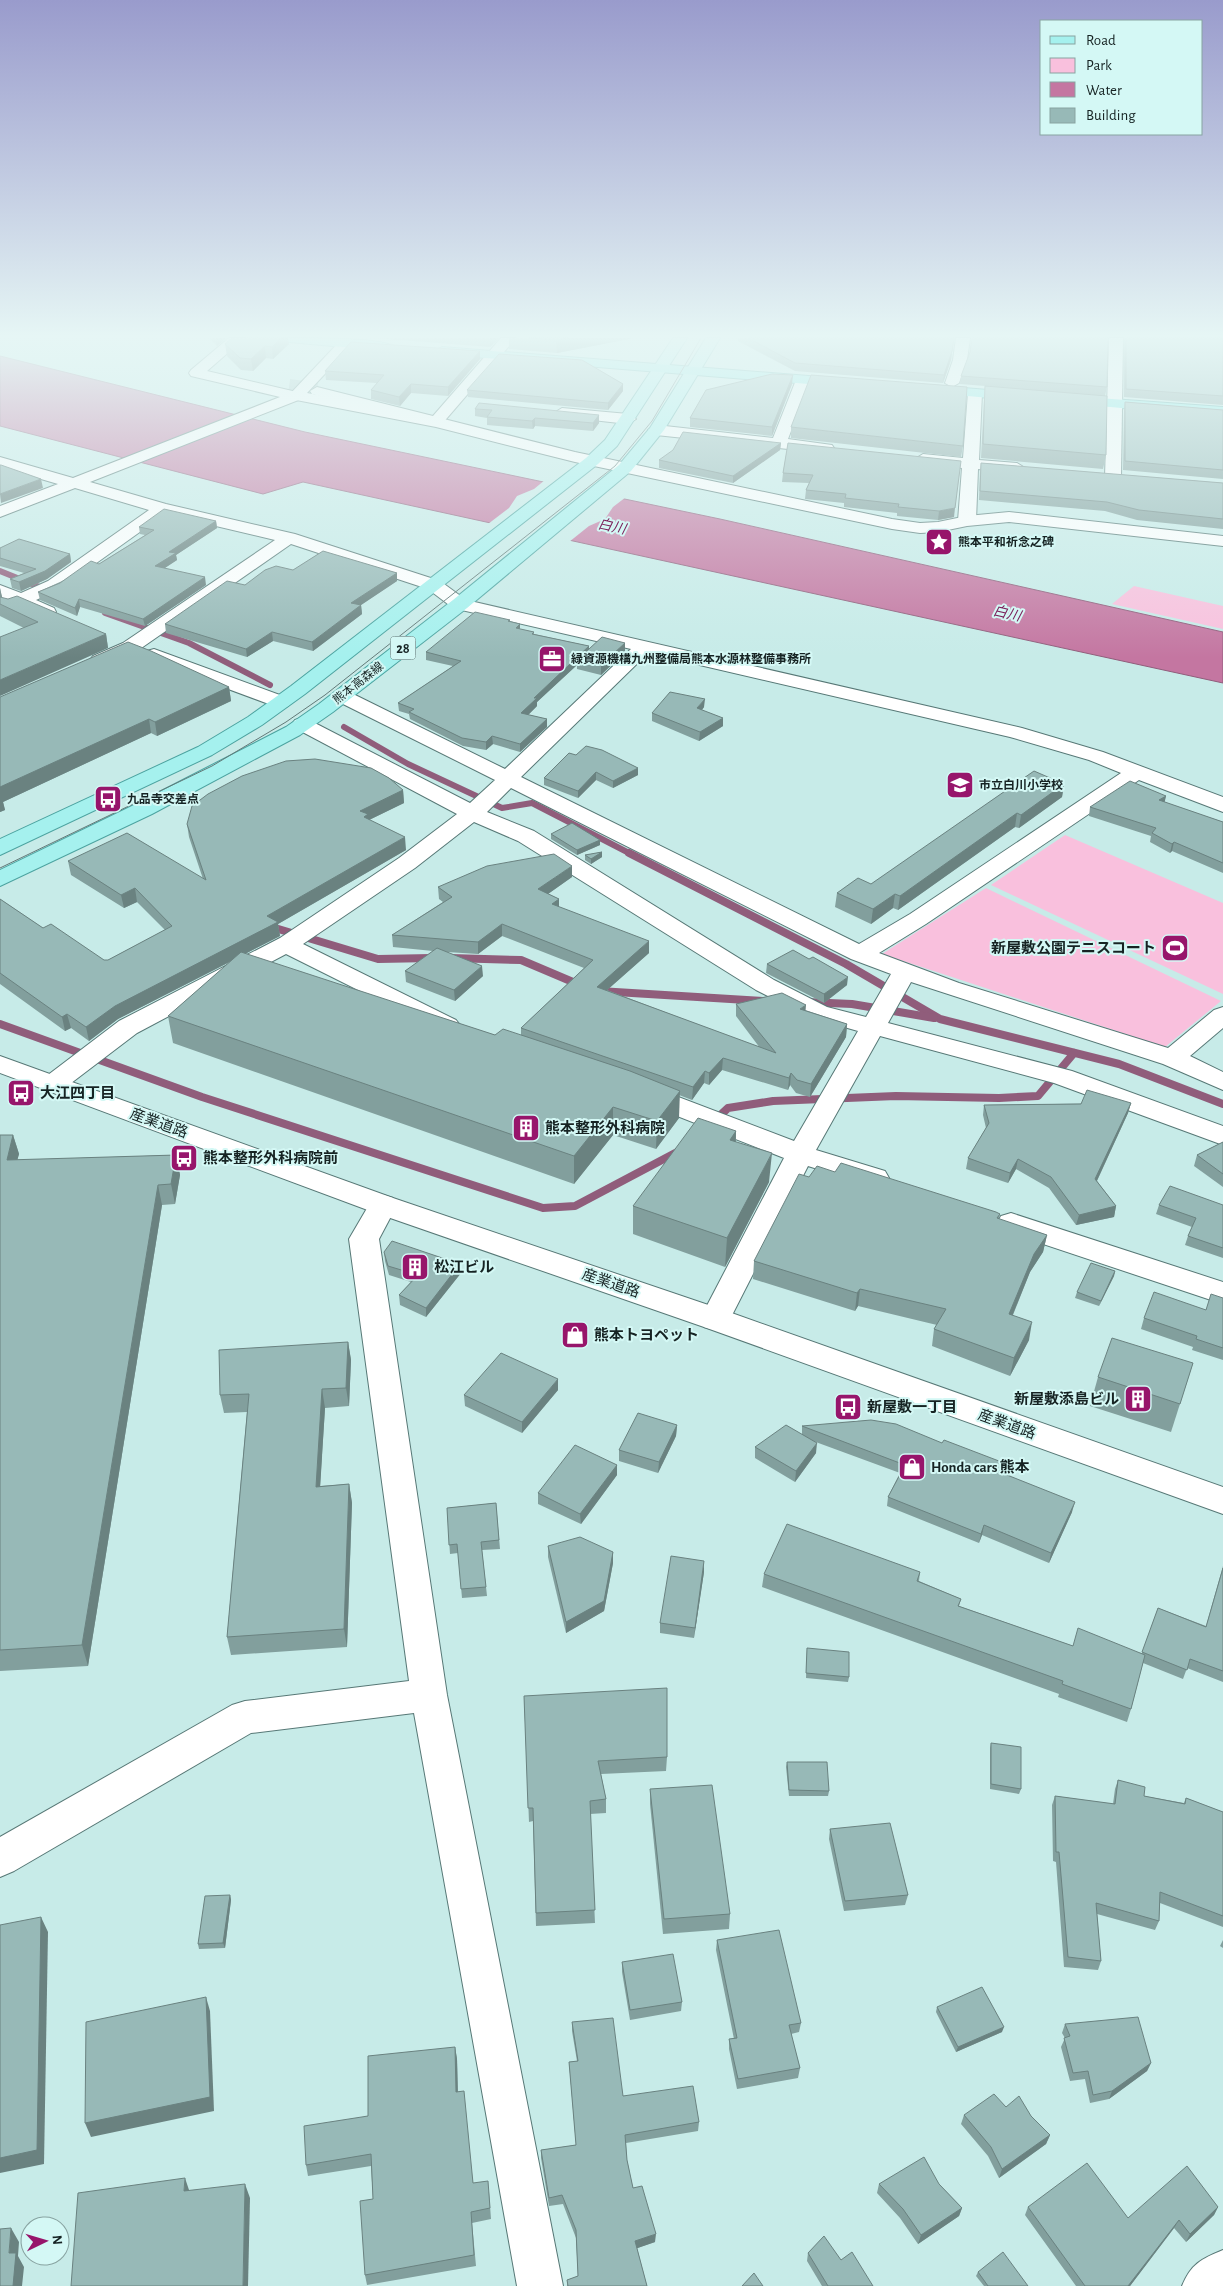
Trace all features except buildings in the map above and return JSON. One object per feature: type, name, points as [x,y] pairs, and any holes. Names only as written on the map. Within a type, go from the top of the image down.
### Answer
[{"type":"main road","name":"28","points":[[0,848],[205,751],[287,698],[437,583],[610,445]]},
{"type":"main road","name":"熊本高森線","points":[[0,879],[144,809],[320,712],[460,604],[625,468],[644,445]]},
{"type":"street","points":[[0,512],[166,445]]},
{"type":"street","points":[[527,445],[625,468],[892,524],[920,528],[1009,517],[1223,541]]},
{"type":"street","points":[[795,445],[846,450]]},
{"type":"street","points":[[967,521],[971,445]]},
{"type":"street","points":[[1112,477],[1113,445]]},
{"type":"street","points":[[903,457],[1036,470]]},
{"type":"street","points":[[0,462],[162,508],[289,538],[437,583],[460,604],[1015,732],[1096,756],[1223,805]]},
{"type":"street","points":[[1094,476],[1131,479]]},
{"type":"street","points":[[0,609],[54,585],[162,508]]},
{"type":"street","points":[[86,667],[130,647],[289,538]]},
{"type":"street","points":[[0,590],[20,601],[66,620]]},
{"type":"street","points":[[112,639],[130,647],[287,698]]},
{"type":"street","points":[[53,1084],[128,1027],[287,944],[407,863],[480,807],[645,646]]},
{"type":"street","points":[[320,712],[508,778],[860,954],[900,979],[1172,1058],[1223,1082]]},
{"type":"street","points":[[320,712],[480,807],[765,985],[818,1012],[877,1024],[1063,1077],[1223,1136]]},
{"type":"street","points":[[860,954],[918,919],[1136,772]]},
{"type":"street","points":[[287,944],[451,1027],[470,1033]]},
{"type":"street","points":[[715,1318],[800,1154],[877,1024],[900,979]]},
{"type":"street","points":[[1172,1058],[1223,1016]]},
{"type":"street","name":"産業道路","points":[[0,1064],[383,1205],[715,1318],[1223,1501]]},
{"type":"street","points":[[620,1085],[800,1154],[902,1187]]},
{"type":"street","points":[[383,1205],[364,1239],[429,1695],[540,2286]]},
{"type":"street","points":[[985,1215],[1223,1293]]},
{"type":"street","points":[[0,1858],[245,1717],[429,1695]]},
{"type":"green space","points":[[1134,586],[1223,606],[1223,629],[1112,604]]},
{"type":"green space","name":"新屋敷公園テニスコート","points":[[1065,835],[1223,903],[1223,994],[991,885]]},
{"type":"green space","points":[[986,888],[1221,1001],[1165,1047],[882,954]]},
{"type":"water","name":"白川","points":[[72,445],[365,445],[720,519],[1223,632],[1223,683],[303,482],[263,494]]},
{"type":"pier","points":[[545,480],[626,497],[613,507],[605,519],[589,526],[569,542],[488,524],[509,508],[517,496],[534,489]]},
{"type":"waterway","points":[[0,571],[47,590]]},
{"type":"waterway","points":[[105,613],[189,643],[270,685]]},
{"type":"waterway","points":[[344,727],[408,764],[502,808],[532,803],[631,854]]},
{"type":"waterway","points":[[629,853],[846,964],[940,1019],[1119,1064],[1223,1104]]},
{"type":"waterway","points":[[269,924],[275,928],[378,959],[432,958]]},
{"type":"waterway","points":[[450,958],[521,960],[580,985]]},
{"type":"waterway","points":[[599,991],[763,1001]]},
{"type":"waterway","points":[[806,1002],[852,1004],[934,1018]]},
{"type":"waterway","points":[[0,1024],[202,1097],[543,1208],[575,1206],[679,1151]]},
{"type":"waterway","points":[[713,1122],[728,1108],[773,1101],[896,1096],[999,1098],[1038,1096],[1074,1053]]},
{"type":"tram line","points":[[0,868],[212,766],[286,722],[325,695],[615,466],[633,445]]},
{"type":"place","name":"熊本平和祈念之碑","points":[[939,542]]},
{"type":"place","name":"緑資源機構九州整備局熊本水源林整備事務所","points":[[552,659]]},
{"type":"place","name":"市立白川小学校","points":[[960,785]]},
{"type":"place","name":"九品寺交差点","points":[[108,799]]},
{"type":"place","name":"新屋敷公園テニスコート","points":[[1175,948]]},
{"type":"place","name":"大江四丁目","points":[[21,1093]]},
{"type":"place","name":"熊本整形外科病院","points":[[526,1128]]},
{"type":"place","name":"熊本整形外科病院前","points":[[184,1158]]},
{"type":"place","name":"松江ビル","points":[[415,1267]]},
{"type":"place","name":"熊本トヨペット","points":[[575,1335]]},
{"type":"place","name":"新屋敷添島ビル","points":[[1138,1399]]},
{"type":"place","name":"新屋敷一丁目","points":[[848,1407]]},
{"type":"place","name":"Honda cars 熊本","points":[[912,1467]]}]
